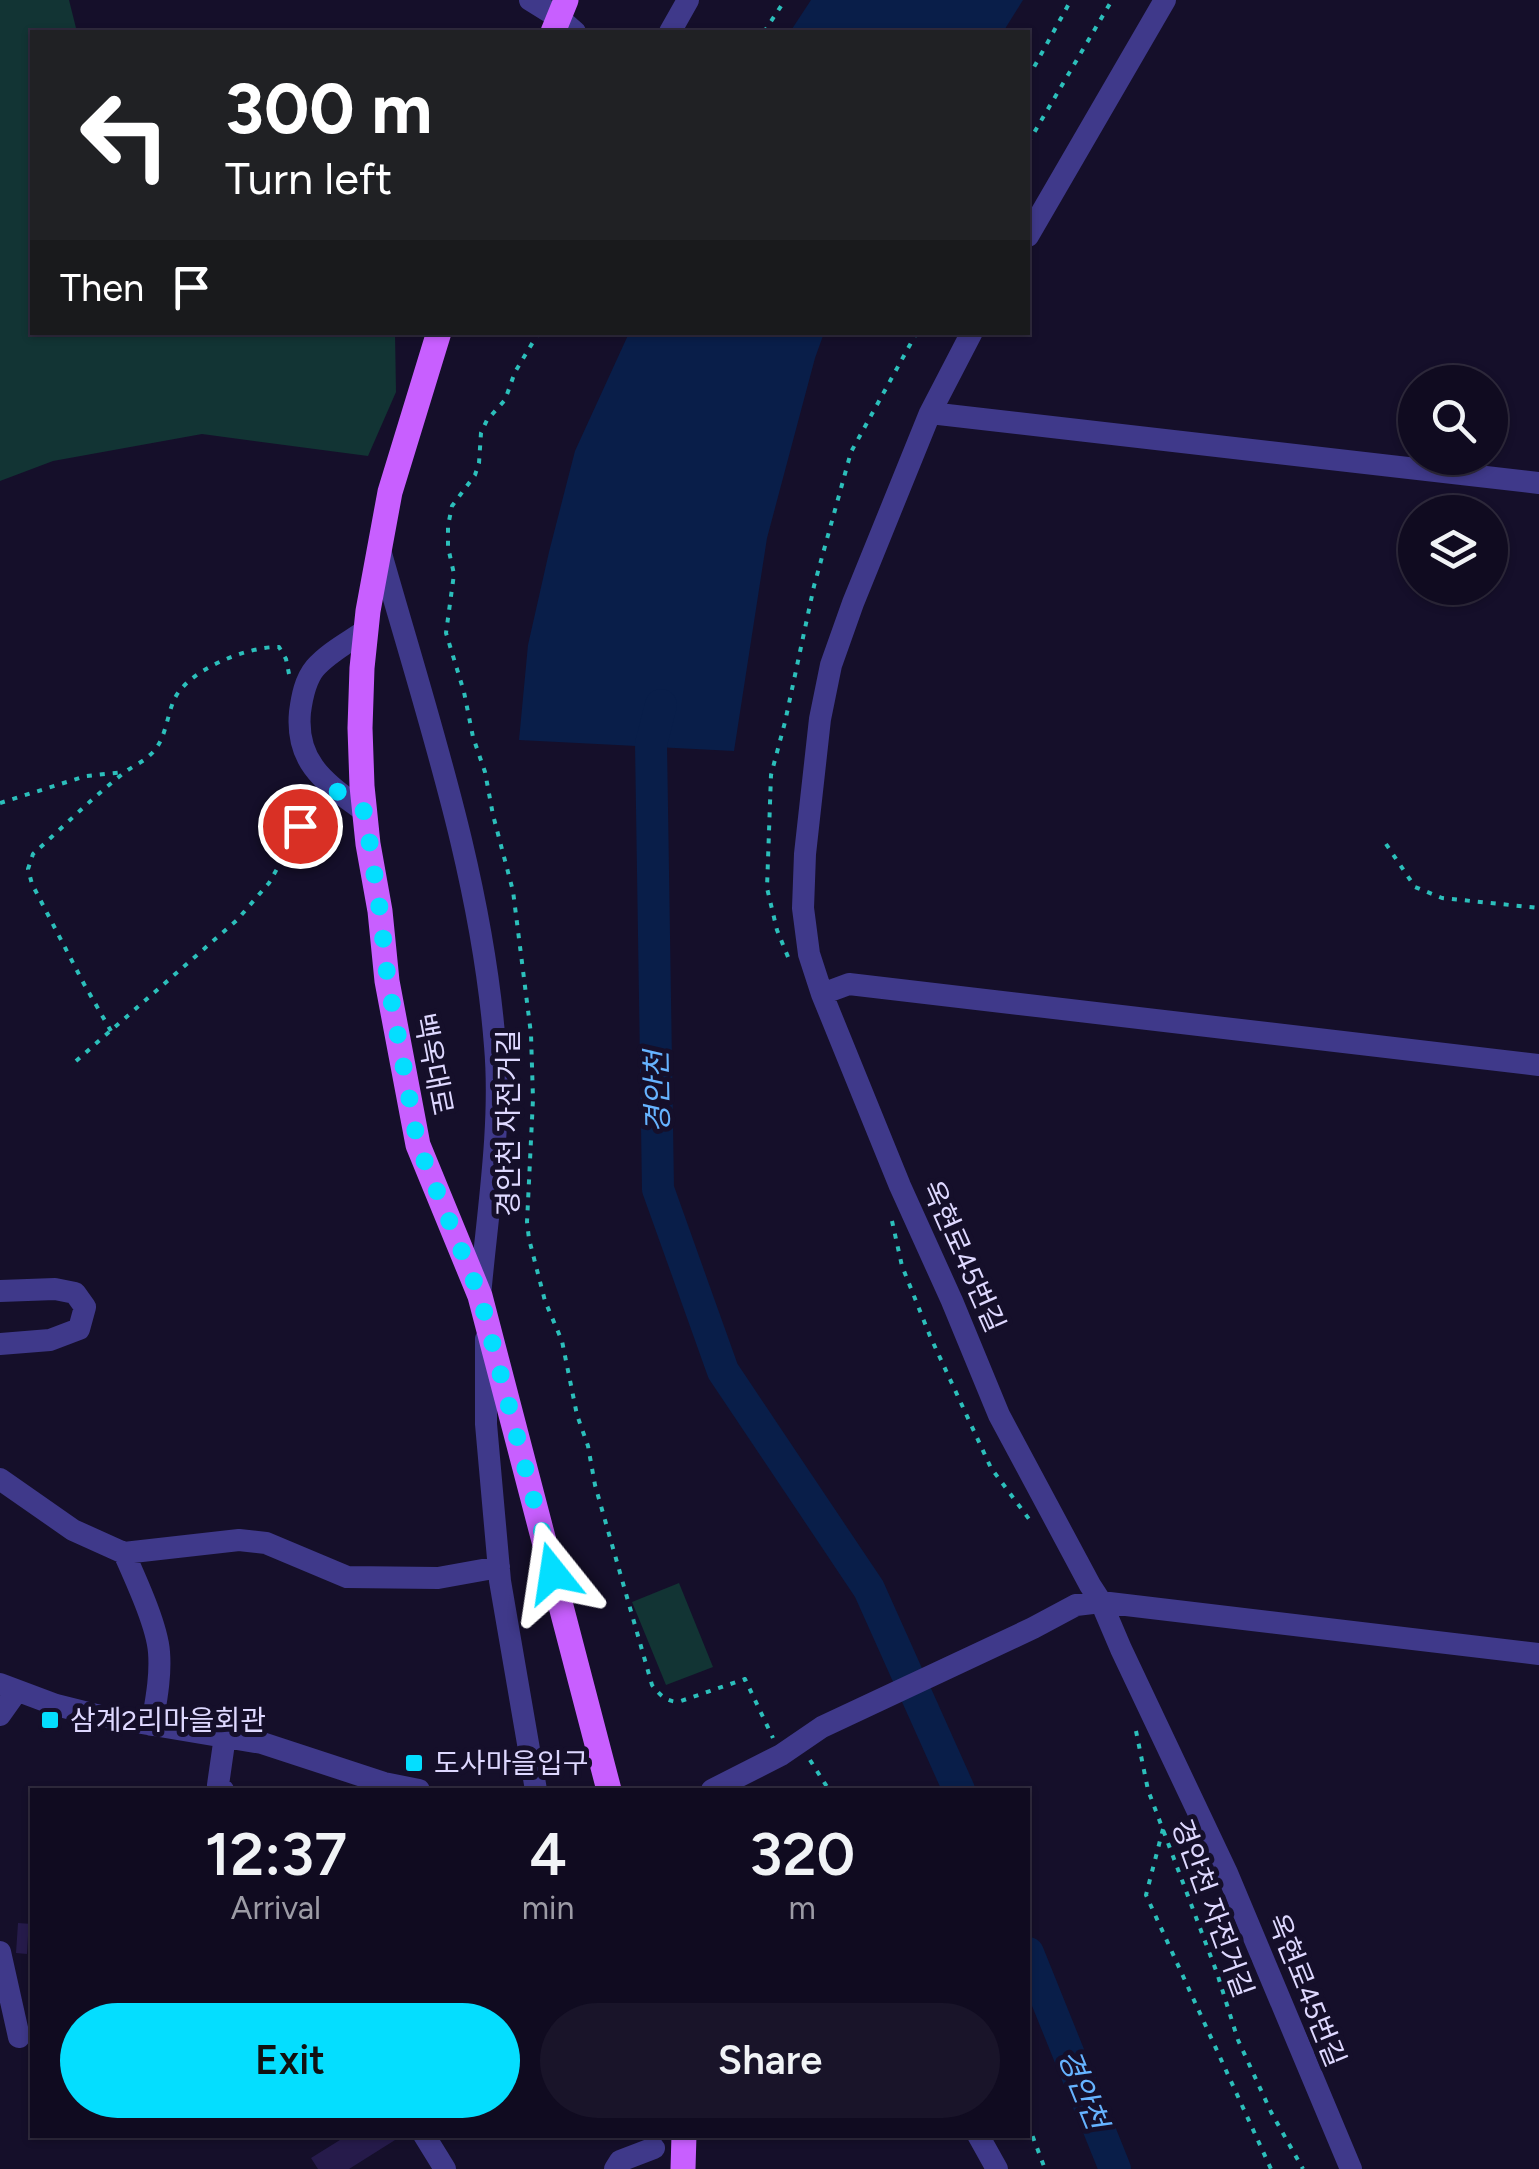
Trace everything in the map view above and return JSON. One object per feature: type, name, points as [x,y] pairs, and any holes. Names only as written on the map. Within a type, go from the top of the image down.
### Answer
[{"type":"main road","name":"백옥대로","points":[[438,335],[390,492],[366,630],[360,728],[365,812],[388,982],[418,1145],[483,1309],[609,1788]]},
{"type":"main road","points":[[683,2169],[684,2138]]},
{"type":"street","points":[[530,0],[563,21]]},
{"type":"street","points":[[671,30],[688,0]]},
{"type":"street","points":[[1030,233],[1165,0]]},
{"type":"street","name":"옥현로45번길","points":[[970,335],[930,413],[831,665],[820,719],[804,854],[803,908],[809,954],[900,1186],[1000,1416],[1101,1602],[1227,1873],[1351,2169]]},
{"type":"street","points":[[930,413],[1539,484]]},
{"type":"street","points":[[379,548],[476,900],[496,1048],[483,1309],[486,1424],[498,1567],[536,1788]]},
{"type":"street","points":[[365,812],[326,783],[308,760],[298,734],[302,695],[311,672],[366,630]]},
{"type":"street","points":[[822,994],[849,984],[1539,1064]]},
{"type":"street","points":[[0,1291],[75,1293],[85,1307],[78,1329],[50,1340],[0,1344]]},
{"type":"street","points":[[0,1479],[73,1530],[124,1553],[240,1540],[266,1543],[347,1576],[438,1578],[498,1567]]},
{"type":"street","points":[[124,1553],[159,1649],[152,1724]]},
{"type":"street","points":[[716,1788],[791,1749],[822,1727],[1076,1605],[1101,1602],[1539,1654]]},
{"type":"street","points":[[0,1715],[9,1688],[100,1716],[225,1736],[296,1753],[381,1787]]},
{"type":"street","points":[[221,1788],[218,1785],[225,1736]]},
{"type":"street","points":[[0,1952],[17,2038]]},
{"type":"street","points":[[426,2138],[445,2169]]},
{"type":"street","points":[[980,2138],[997,2169]]},
{"type":"street","points":[[615,2169],[620,2161],[651,2141],[665,2169]]},
{"type":"path","points":[[765,30],[785,0]]},
{"type":"path","points":[[1030,74],[1071,0]]},
{"type":"path","points":[[1030,141],[1112,0]]},
{"type":"path","name":"경안천 자전거길","points":[[537,335],[515,372],[505,400],[480,433],[475,475],[452,506],[448,547],[454,588],[446,620],[446,633],[486,772],[513,890],[533,1073],[528,1238],[545,1301],[562,1341],[595,1485],[652,1684],[668,1701],[678,1702],[745,1679],[791,1749],[827,1788]]},
{"type":"path","points":[[111,1031],[32,884],[28,868],[33,854],[125,772],[150,755],[161,742],[181,688],[196,675],[262,646],[279,647],[290,677],[302,695]]},
{"type":"path","points":[[0,803],[86,776],[125,772]]},
{"type":"path","points":[[76,1060],[237,920],[269,883],[326,783]]},
{"type":"path","points":[[1386,844],[1415,887],[1442,898],[1539,908]]},
{"type":"path","name":"경안천 자전거길","points":[[1134,1720],[1148,1790],[1238,2040],[1303,2169]]},
{"type":"path","points":[[1162,1828],[1146,1895],[1270,2169]]},
{"type":"path","points":[[1030,2129],[1045,2169]]},
{"type":"green space","points":[[0,0],[69,0],[76,30],[30,30],[30,335],[395,335],[396,392],[368,456],[202,434],[53,461],[0,481]]},
{"type":"green space","points":[[679,1583],[713,1667],[666,1685],[632,1602]]},
{"type":"water","points":[[811,0],[1023,0],[1004,30],[791,30]]},
{"type":"water","points":[[628,335],[823,335],[767,538],[734,751],[519,740],[528,645],[575,451]]},
{"type":"building","points":[[18,1923],[30,1924],[27,1954],[16,1953]]},
{"type":"building","points":[[343,2138],[398,2138],[349,2169],[318,2169],[311,2158]]},
{"type":"waterway","name":"경안천","points":[[661,705],[651,744],[658,1189],[723,1371],[869,1589],[958,1788]]},
{"type":"waterway","name":"경안천","points":[[1030,1958],[1115,2169]]},
{"type":"place","name":"삼계2리마을회관","points":[[50,1720]]},
{"type":"place","name":"도사마을입구","points":[[414,1763]]},
{"type":"route","points":[[300,826],[326,783],[365,812],[388,982],[418,1145],[480,1296],[553,1573]]}]
